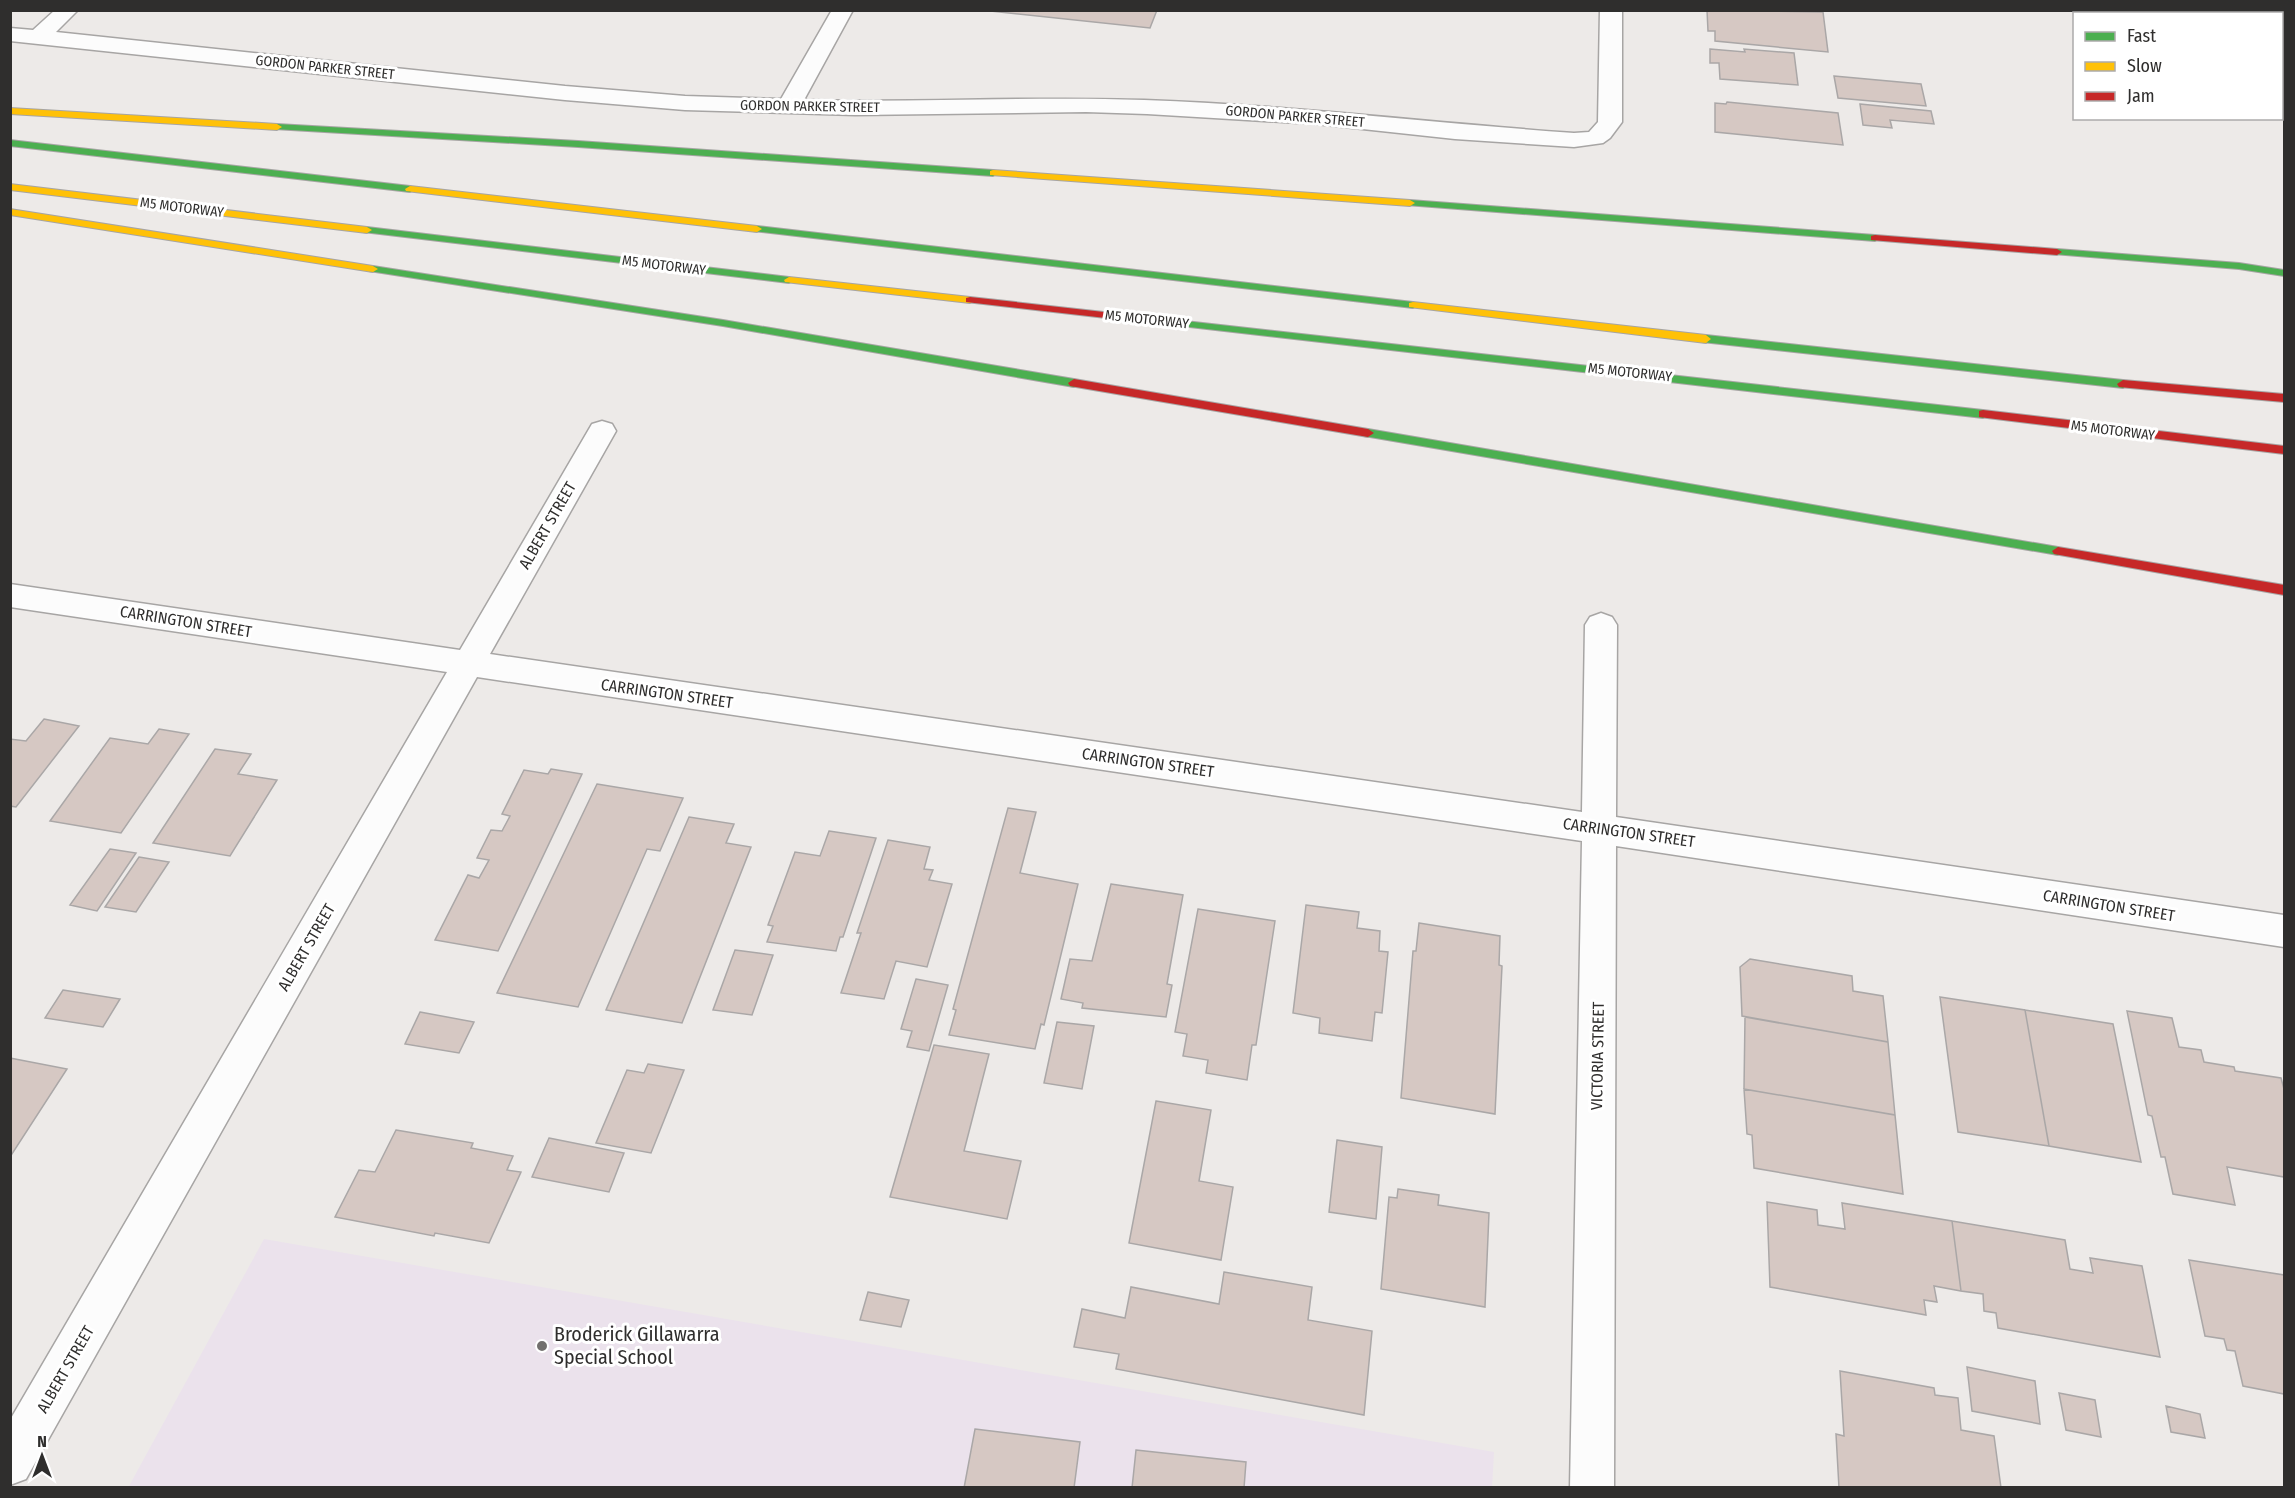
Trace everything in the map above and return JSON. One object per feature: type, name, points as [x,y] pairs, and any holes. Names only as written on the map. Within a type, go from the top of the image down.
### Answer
[{"type":"main road","points":[[10,111],[168,118],[637,148],[1553,213],[2239,266],[2284,273]]},
{"type":"main road","points":[[10,143],[1714,340],[2206,393],[2284,398]]},
{"type":"main road","name":"M5 MOTORWAY","points":[[10,187],[791,280],[1692,379],[2284,450]]},
{"type":"main road","points":[[10,212],[735,325],[2284,590]]},
{"type":"main road","points":[[2239,266],[2273,256]]},
{"type":"street","points":[[38,37],[68,10]]},
{"type":"street","points":[[789,107],[843,10]]},
{"type":"street","name":"GORDON PARKER STREET","points":[[10,34],[565,93],[685,103],[789,107],[1086,105],[1190,108],[1316,117],[1455,132],[1574,140],[1595,138],[1610,122],[1611,10]]},
{"type":"street","name":"ALBERT STREET","points":[[10,1463],[602,431]]},
{"type":"street","name":"CARRINGTON STREET","points":[[10,594],[468,664],[1599,827],[2284,931]]},
{"type":"street","name":"VICTORIA STREET","points":[[1592,1488],[1601,625]]},
{"type":"shaded area","name":"Broderick Gillawarra Special School","points":[[264,1239],[1494,1452],[1492,1488],[128,1488]]},
{"type":"building","points":[[981,10],[1157,10],[1150,28]]},
{"type":"building","points":[[1707,10],[1823,12],[1828,52],[1715,41],[1715,31],[1708,31]]},
{"type":"building","points":[[1710,49],[1794,53],[1798,85],[1720,79],[1719,63],[1710,63]]},
{"type":"building","points":[[1834,76],[1921,84],[1926,106],[1838,98]]},
{"type":"building","points":[[1727,102],[1838,113],[1843,145],[1715,132],[1715,103],[1726,104]]},
{"type":"building","points":[[1860,104],[1931,111],[1934,124],[1890,120],[1892,128],[1863,125]]},
{"type":"building","points":[[44,719],[79,726],[16,807],[10,806],[10,739],[26,741]]},
{"type":"building","points":[[159,729],[189,734],[121,833],[50,821],[110,738],[148,744]]},
{"type":"building","points":[[215,749],[251,754],[238,774],[277,780],[230,856],[153,843]]},
{"type":"building","points":[[551,769],[582,774],[498,951],[435,940],[468,875],[479,878],[489,860],[477,858],[491,830],[502,831],[510,816],[502,814],[524,770],[548,774]]},
{"type":"building","points":[[597,784],[683,798],[660,851],[647,849],[578,1007],[497,993]]},
{"type":"building","points":[[1008,808],[1036,812],[1020,873],[1078,884],[1044,1025],[1041,1024],[1035,1049],[949,1035],[956,1010],[953,1009]]},
{"type":"building","points":[[689,817],[734,824],[726,843],[751,847],[682,1023],[606,1010]]},
{"type":"building","points":[[829,831],[876,838],[843,937],[840,937],[836,951],[767,942],[773,926],[768,925],[795,852],[820,856]]},
{"type":"building","points":[[888,840],[930,847],[924,869],[933,870],[929,880],[952,884],[927,967],[896,961],[884,999],[841,993],[861,933],[857,933]]},
{"type":"building","points":[[110,849],[136,853],[97,911],[70,905]]},
{"type":"building","points":[[139,857],[169,862],[136,912],[105,907]]},
{"type":"building","points":[[1111,884],[1183,895],[1167,984],[1172,985],[1166,1017],[1082,1008],[1083,1003],[1061,999],[1070,959],[1092,961]]},
{"type":"building","points":[[1306,905],[1359,912],[1357,928],[1380,931],[1379,951],[1388,952],[1382,1013],[1375,1012],[1372,1041],[1319,1033],[1320,1018],[1293,1013]]},
{"type":"building","points":[[1198,909],[1275,921],[1256,1045],[1252,1045],[1247,1080],[1206,1073],[1208,1060],[1183,1056],[1187,1034],[1175,1032]]},
{"type":"building","points":[[1419,923],[1500,936],[1499,965],[1502,966],[1495,1114],[1401,1098],[1413,951],[1416,951]]},
{"type":"building","points":[[735,950],[773,955],[752,1015],[713,1010]]},
{"type":"building","points":[[1750,959],[1852,976],[1853,991],[1883,996],[1888,1042],[1742,1016],[1740,967]]},
{"type":"building","points":[[916,979],[948,985],[929,1051],[907,1047],[912,1031],[901,1029]]},
{"type":"building","points":[[63,990],[120,999],[103,1027],[45,1018]]},
{"type":"building","points":[[1940,997],[2025,1010],[2049,1146],[1958,1132]]},
{"type":"building","points":[[2025,1010],[2113,1024],[2141,1162],[2049,1146]]},
{"type":"building","points":[[2127,1011],[2172,1018],[2179,1047],[2201,1050],[2204,1062],[2234,1067],[2235,1071],[2281,1078],[2284,1089],[2284,1177],[2227,1167],[2235,1205],[2173,1194],[2165,1157],[2161,1157],[2152,1116],[2148,1115]]},
{"type":"building","points":[[420,1012],[474,1022],[459,1053],[405,1044]]},
{"type":"building","points":[[1745,1017],[1888,1042],[1895,1115],[1744,1089]]},
{"type":"building","points":[[1057,1022],[1094,1026],[1082,1089],[1044,1083]]},
{"type":"building","points":[[934,1045],[989,1054],[964,1151],[1021,1161],[1007,1219],[890,1197]]},
{"type":"building","points":[[10,1058],[67,1069],[10,1157]]},
{"type":"building","points":[[648,1064],[684,1070],[651,1153],[596,1143],[627,1070],[644,1073]]},
{"type":"building","points":[[1744,1089],[1895,1115],[1903,1194],[1754,1168],[1752,1135],[1747,1134]]},
{"type":"building","points":[[1156,1101],[1211,1110],[1199,1181],[1233,1187],[1221,1260],[1129,1243]]},
{"type":"building","points":[[396,1130],[473,1143],[471,1148],[513,1156],[507,1170],[521,1172],[489,1243],[435,1233],[434,1236],[335,1217],[359,1170],[375,1172]]},
{"type":"building","points":[[549,1138],[624,1153],[609,1192],[532,1177]]},
{"type":"building","points":[[1337,1140],[1382,1147],[1376,1219],[1329,1212]]},
{"type":"building","points":[[1398,1189],[1439,1195],[1438,1205],[1489,1213],[1485,1307],[1381,1289],[1389,1197],[1397,1198]]},
{"type":"building","points":[[1767,1202],[1817,1210],[1818,1225],[1845,1229],[1842,1203],[1952,1221],[1961,1291],[1934,1286],[1937,1302],[1924,1300],[1926,1315],[1770,1287]]},
{"type":"building","points":[[1952,1221],[2065,1240],[2070,1269],[2093,1273],[2090,1258],[2142,1266],[2160,1357],[1998,1328],[1996,1313],[1984,1311],[1983,1294],[1961,1291]]},
{"type":"building","points":[[2189,1260],[2284,1275],[2284,1394],[2243,1386],[2235,1351],[2227,1350],[2224,1339],[2205,1336]]},
{"type":"building","points":[[1224,1272],[1312,1287],[1308,1320],[1372,1331],[1364,1415],[1116,1369],[1119,1354],[1074,1347],[1082,1309],[1125,1318],[1131,1287],[1219,1304]]},
{"type":"building","points":[[868,1292],[909,1300],[901,1327],[860,1320]]},
{"type":"building","points":[[1967,1367],[2035,1381],[2040,1424],[1972,1411]]},
{"type":"building","points":[[1840,1371],[1934,1388],[1935,1395],[1958,1398],[1961,1430],[1994,1436],[2001,1488],[1839,1488],[1836,1434],[1844,1436]]},
{"type":"building","points":[[2059,1393],[2095,1400],[2101,1437],[2066,1430]]},
{"type":"building","points":[[2166,1406],[2200,1414],[2205,1438],[2171,1432]]},
{"type":"building","points":[[975,1429],[1080,1442],[1074,1488],[964,1488]]},
{"type":"building","points":[[1136,1450],[1246,1462],[1244,1488],[1132,1488]]},
{"type":"traffic: fast","points":[[277,127],[578,144],[993,173]]},
{"type":"traffic: fast","points":[[10,143],[410,189]]},
{"type":"traffic: fast","points":[[1410,203],[1875,238]]},
{"type":"traffic: fast","points":[[757,229],[1413,305]]},
{"type":"traffic: fast","points":[[367,230],[789,280]]},
{"type":"traffic: fast","points":[[2057,252],[2239,266],[2284,273]]},
{"type":"traffic: fast","points":[[373,269],[723,323],[1074,383]]},
{"type":"traffic: fast","points":[[1176,323],[1983,414]]},
{"type":"traffic: fast","points":[[1706,339],[2123,384]]},
{"type":"traffic: fast","points":[[1368,433],[2058,551]]},
{"type":"traffic: slow","points":[[10,111],[277,127]]},
{"type":"traffic: slow","points":[[993,173],[1410,203]]},
{"type":"traffic: slow","points":[[10,187],[367,230]]},
{"type":"traffic: slow","points":[[410,189],[757,229]]},
{"type":"traffic: slow","points":[[10,212],[373,269]]},
{"type":"traffic: slow","points":[[789,280],[970,300]]},
{"type":"traffic: slow","points":[[1413,305],[1706,339]]},
{"type":"traffic: jam","points":[[1875,238],[2057,252]]},
{"type":"traffic: jam","points":[[970,300],[1176,323]]},
{"type":"traffic: jam","points":[[1074,383],[1368,433]]},
{"type":"traffic: jam","points":[[2123,384],[2284,398]]},
{"type":"traffic: jam","points":[[1983,414],[2284,450]]},
{"type":"traffic: jam","points":[[2058,551],[2284,590]]},
{"type":"place","name":"Broderick Gillawarra Special School","points":[[542,1346]]}]
